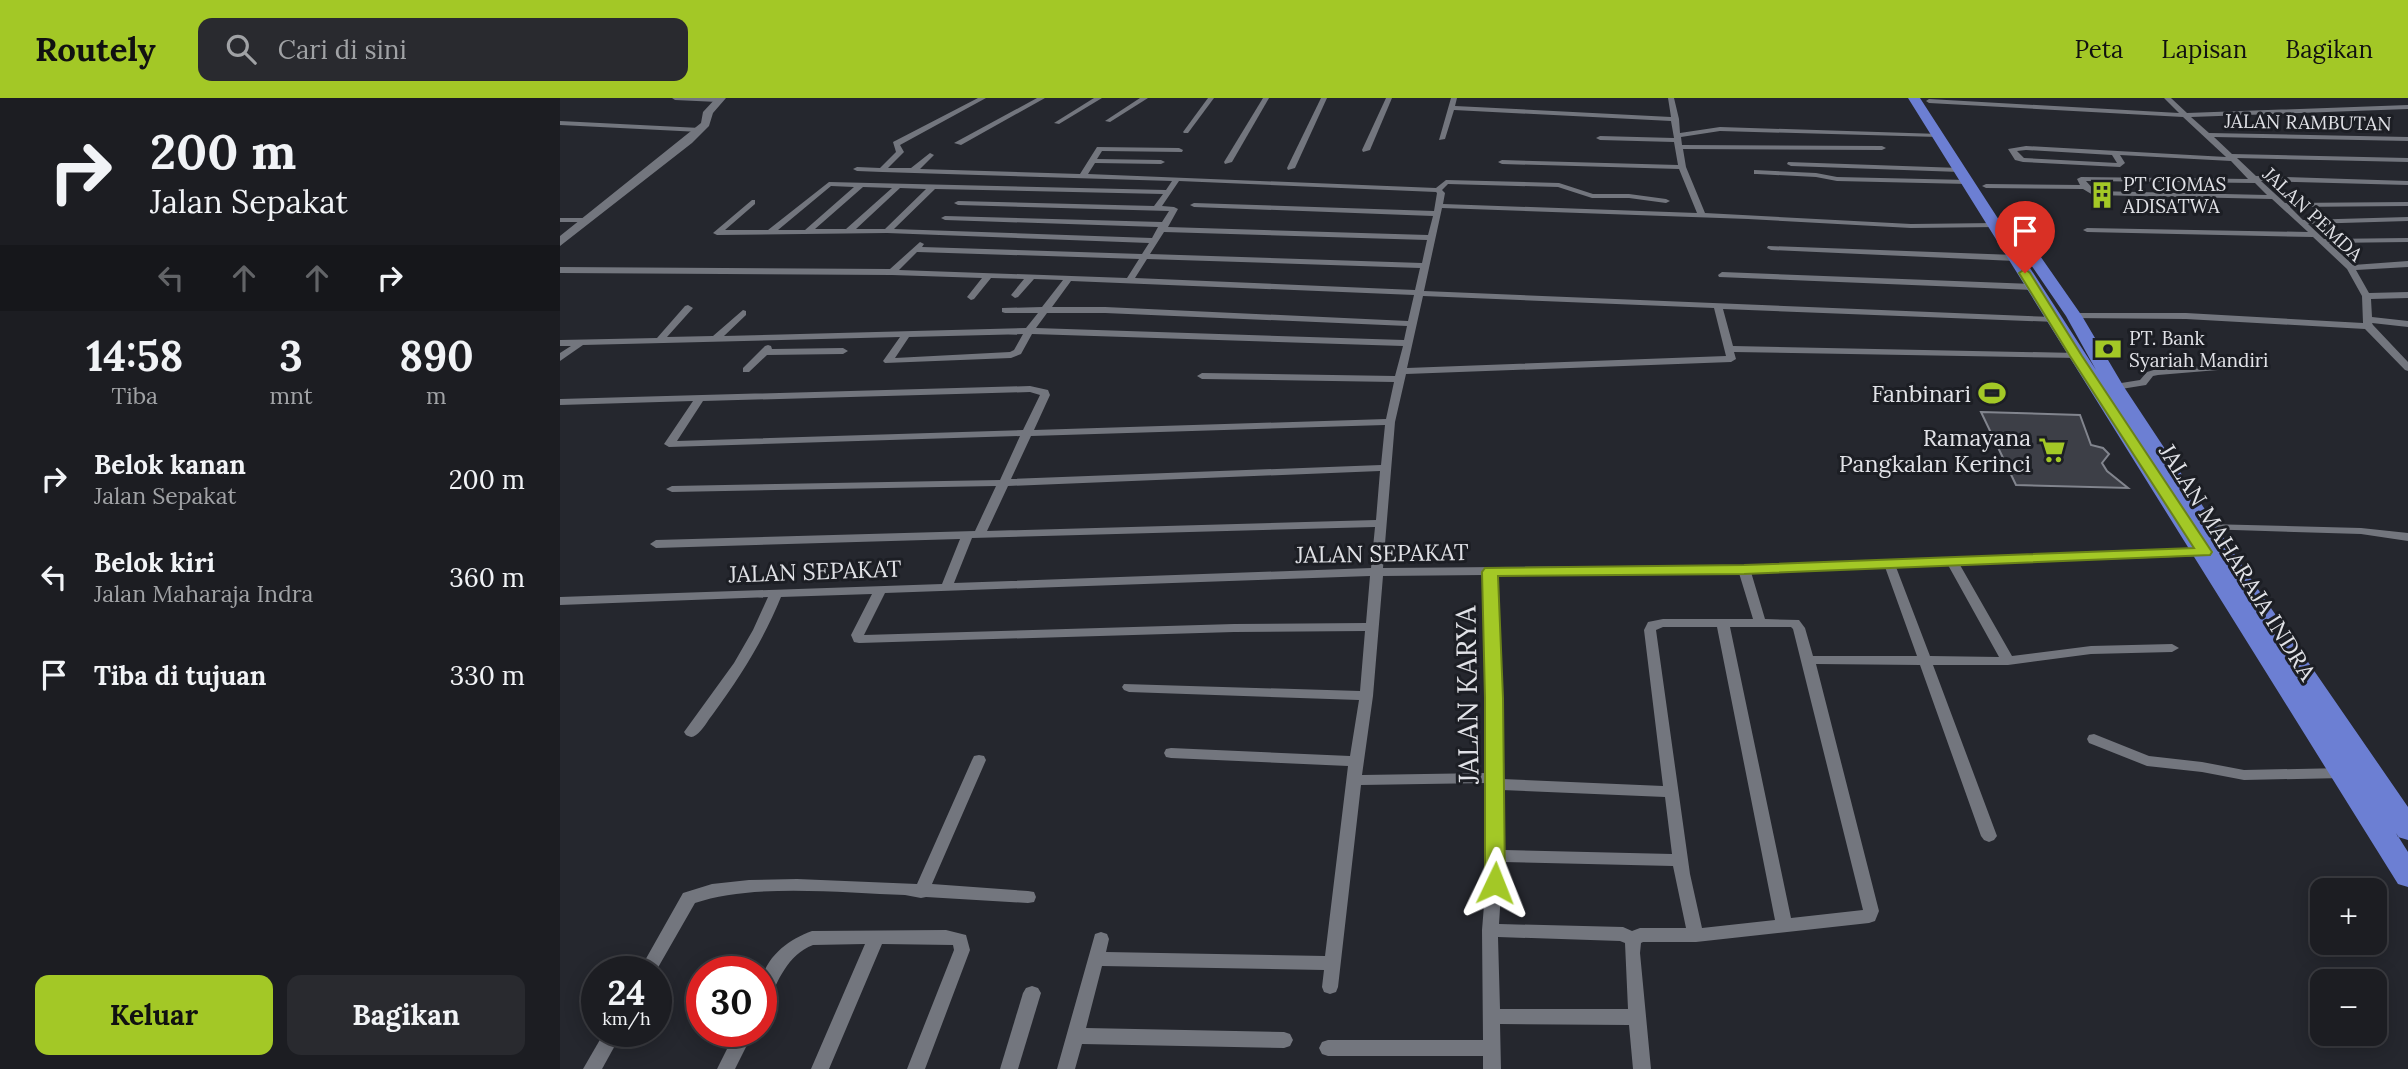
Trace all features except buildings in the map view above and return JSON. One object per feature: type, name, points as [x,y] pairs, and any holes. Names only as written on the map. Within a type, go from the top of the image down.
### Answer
[{"type":"highway","name":"JALAN MAHARAJA INDRA","points":[[1925,102],[1938,135],[2074,316],[2115,387],[2207,527],[2233,585],[2343,773],[2408,876]]},
{"type":"highway","name":"JALAN MAHARAJA INDRA","points":[[1925,102],[2053,320],[2204,552],[2233,585],[2408,829]]},
{"type":"street","points":[[676,98],[719,99]]},
{"type":"street","points":[[882,170],[900,152],[896,144],[984,98]]},
{"type":"street","points":[[958,143],[1042,98]]},
{"type":"street","points":[[1057,122],[1099,98]]},
{"type":"street","points":[[1138,98],[1145,98]]},
{"type":"street","points":[[1108,121],[1145,98]]},
{"type":"street","points":[[1186,132],[1211,98]]},
{"type":"street","points":[[1228,162],[1266,98]]},
{"type":"street","points":[[1291,168],[1324,98]]},
{"type":"street","points":[[1366,150],[1389,98]]},
{"type":"street","points":[[1441,139],[1454,98]]},
{"type":"street","points":[[1671,98],[1682,167],[1702,216]]},
{"type":"street","name":"JALAN PEMDA","points":[[2168,98],[2253,180],[2321,238],[2351,268],[2366,296],[2367,323]]},
{"type":"street","points":[[2393,98],[2407,108]]},
{"type":"street","points":[[560,242],[700,130],[706,124],[708,111],[719,99]]},
{"type":"street","points":[[2094,99],[2099,110]]},
{"type":"street","points":[[1925,102],[2187,115],[2407,108]]},
{"type":"street","points":[[1451,108],[1676,119]]},
{"type":"street","points":[[562,124],[700,130]]},
{"type":"street","points":[[1678,141],[1720,129],[1938,135]]},
{"type":"street","name":"JALAN RAMBUTAN","points":[[2208,135],[2408,139]]},
{"type":"street","points":[[1600,138],[1882,148]]},
{"type":"street","points":[[2115,153],[2120,164],[2023,160],[2018,158],[2012,149],[2408,160]]},
{"type":"street","points":[[1082,177],[1098,150],[1179,150]]},
{"type":"street","points":[[913,171],[930,155]]},
{"type":"street","points":[[1092,161],[1161,162]]},
{"type":"street","points":[[1502,162],[1682,167]]},
{"type":"street","points":[[1791,164],[2085,187],[2093,192],[2273,197]]},
{"type":"street","points":[[857,169],[1438,190],[1446,182],[1559,185],[1592,196],[1629,196],[1666,201]]},
{"type":"street","points":[[1757,172],[1816,175],[1837,179],[1971,179]]},
{"type":"street","points":[[892,272],[958,202],[989,174]]},
{"type":"street","points":[[2085,187],[2081,178],[2408,183]]},
{"type":"street","points":[[1157,208],[1177,179]]},
{"type":"street","points":[[769,233],[826,185],[1167,192]]},
{"type":"street","points":[[807,232],[861,185]]},
{"type":"street","points":[[849,231],[898,186]]},
{"type":"street","points":[[887,231],[932,187]]},
{"type":"street","points":[[1330,987],[1366,696],[1390,422],[1432,238],[1441,193],[1438,190]]},
{"type":"street","points":[[752,202],[718,233],[887,231],[1156,241]]},
{"type":"street","points":[[958,202],[1175,210],[1148,255],[1129,280]]},
{"type":"street","points":[[2283,205],[2408,204]]},
{"type":"street","points":[[1194,205],[1702,216],[1911,226],[1995,225]]},
{"type":"street","points":[[944,218],[1432,238]]},
{"type":"street","points":[[2302,222],[2408,219]]},
{"type":"street","points":[[560,220],[587,220]]},
{"type":"street","points":[[2087,230],[2408,240]]},
{"type":"street","points":[[1771,248],[2015,258]]},
{"type":"street","points":[[916,249],[1426,265]]},
{"type":"street","points":[[2351,268],[2408,264]]},
{"type":"street","points":[[560,270],[989,275],[2053,320]]},
{"type":"street","points":[[971,297],[989,275]]},
{"type":"street","points":[[1722,275],[2033,287]]},
{"type":"street","points":[[1015,295],[1031,277]]},
{"type":"street","points":[[906,335],[888,361],[1011,355],[1018,352],[1029,331],[1069,278]]},
{"type":"street","points":[[2366,296],[2408,295]]},
{"type":"street","points":[[1202,376],[1401,375],[1731,359],[1731,349],[1718,306]]},
{"type":"street","points":[[660,340],[688,308]]},
{"type":"street","points":[[1005,310],[1413,324]]},
{"type":"street","points":[[717,337],[743,313]]},
{"type":"street","points":[[2074,316],[2186,316],[2408,324]]},
{"type":"street","points":[[2367,323],[2408,368]]},
{"type":"street","points":[[560,343],[780,335],[1029,331],[1409,343]]},
{"type":"street","points":[[746,370],[780,335]]},
{"type":"street","points":[[560,358],[581,342]]},
{"type":"street","points":[[1731,349],[2076,356]]},
{"type":"street","points":[[764,352],[843,351]]},
{"type":"street","points":[[2115,387],[2143,383],[2150,374],[2157,372],[2251,365]]},
{"type":"street","points":[[560,402],[1040,391],[1045,395],[1002,484],[946,588]]},
{"type":"street","points":[[701,397],[670,444],[1390,422]]},
{"type":"street","points":[[672,489],[1002,484],[1385,468]]},
{"type":"street","points":[[656,544],[1380,523]]},
{"type":"street","points":[[2207,527],[2361,531],[2408,537]]},
{"type":"street","name":"JALAN SEPAKAT","points":[[560,601],[1376,572],[1744,569],[2204,552]]},
{"type":"street","points":[[1952,561],[2008,661]]},
{"type":"street","points":[[1889,563],[1989,836]]},
{"type":"street","points":[[1744,569],[1760,622]]},
{"type":"street","name":"JALAN KARYA","points":[[1490,572],[1496,856],[1490,930],[1492,1069]]},
{"type":"street","points":[[880,590],[857,635],[859,639],[1234,628],[1372,627]]},
{"type":"street","points":[[691,732],[749,648],[767,618],[776,594]]},
{"type":"street","points":[[1633,940],[1640,935],[1696,935],[1869,916],[1872,909],[1808,660],[1799,628],[1795,623],[1663,623],[1653,625],[1650,630],[1680,860],[1696,935]]},
{"type":"street","points":[[1723,623],[1784,925]]},
{"type":"street","points":[[1808,660],[2008,661],[2091,650],[2172,648]]},
{"type":"street","points":[[1129,687],[1366,696]]},
{"type":"street","points":[[2094,739],[2147,761],[2244,775],[2343,773]]},
{"type":"street","points":[[1171,753],[1356,761]]},
{"type":"street","points":[[921,892],[979,760]]},
{"type":"street","points":[[1354,780],[1495,781],[1670,792]]},
{"type":"street","points":[[1496,856],[1680,860]]},
{"type":"street","points":[[656,956],[687,902],[701,892],[767,886],[1028,897]]},
{"type":"street","points":[[1490,930],[1623,934],[1633,940]]},
{"type":"street","points":[[820,1069],[876,937]]},
{"type":"street","points":[[777,969],[785,954],[800,941],[812,938],[946,937],[963,942],[916,1069]]},
{"type":"street","points":[[1066,1069],[1101,939]]},
{"type":"street","points":[[1633,940],[1642,1069]]},
{"type":"street","points":[[1097,959],[1332,963]]},
{"type":"street","points":[[1009,1069],[1032,993]]},
{"type":"street","points":[[1492,1016],[1637,1017]]},
{"type":"street","points":[[1075,1036],[1284,1040]]},
{"type":"street","points":[[592,1069],[605,1047]]},
{"type":"street","points":[[726,1069],[737,1047]]},
{"type":"street","points":[[1328,1048],[1492,1048]]},
{"type":"place","name":"PT CIOMAS ADISATWA","points":[[2102,195]]},
{"type":"place","name":"PT. Bank Syariah Mandiri","points":[[2108,349]]},
{"type":"place","name":"Fanbinari","points":[[1992,393]]},
{"type":"place","name":"Ramayana Pangkalan Kerinci","points":[[2052,450]]},
{"type":"route","points":[[1495,883],[1490,572],[1744,569],[2204,552],[2025,273]]}]
